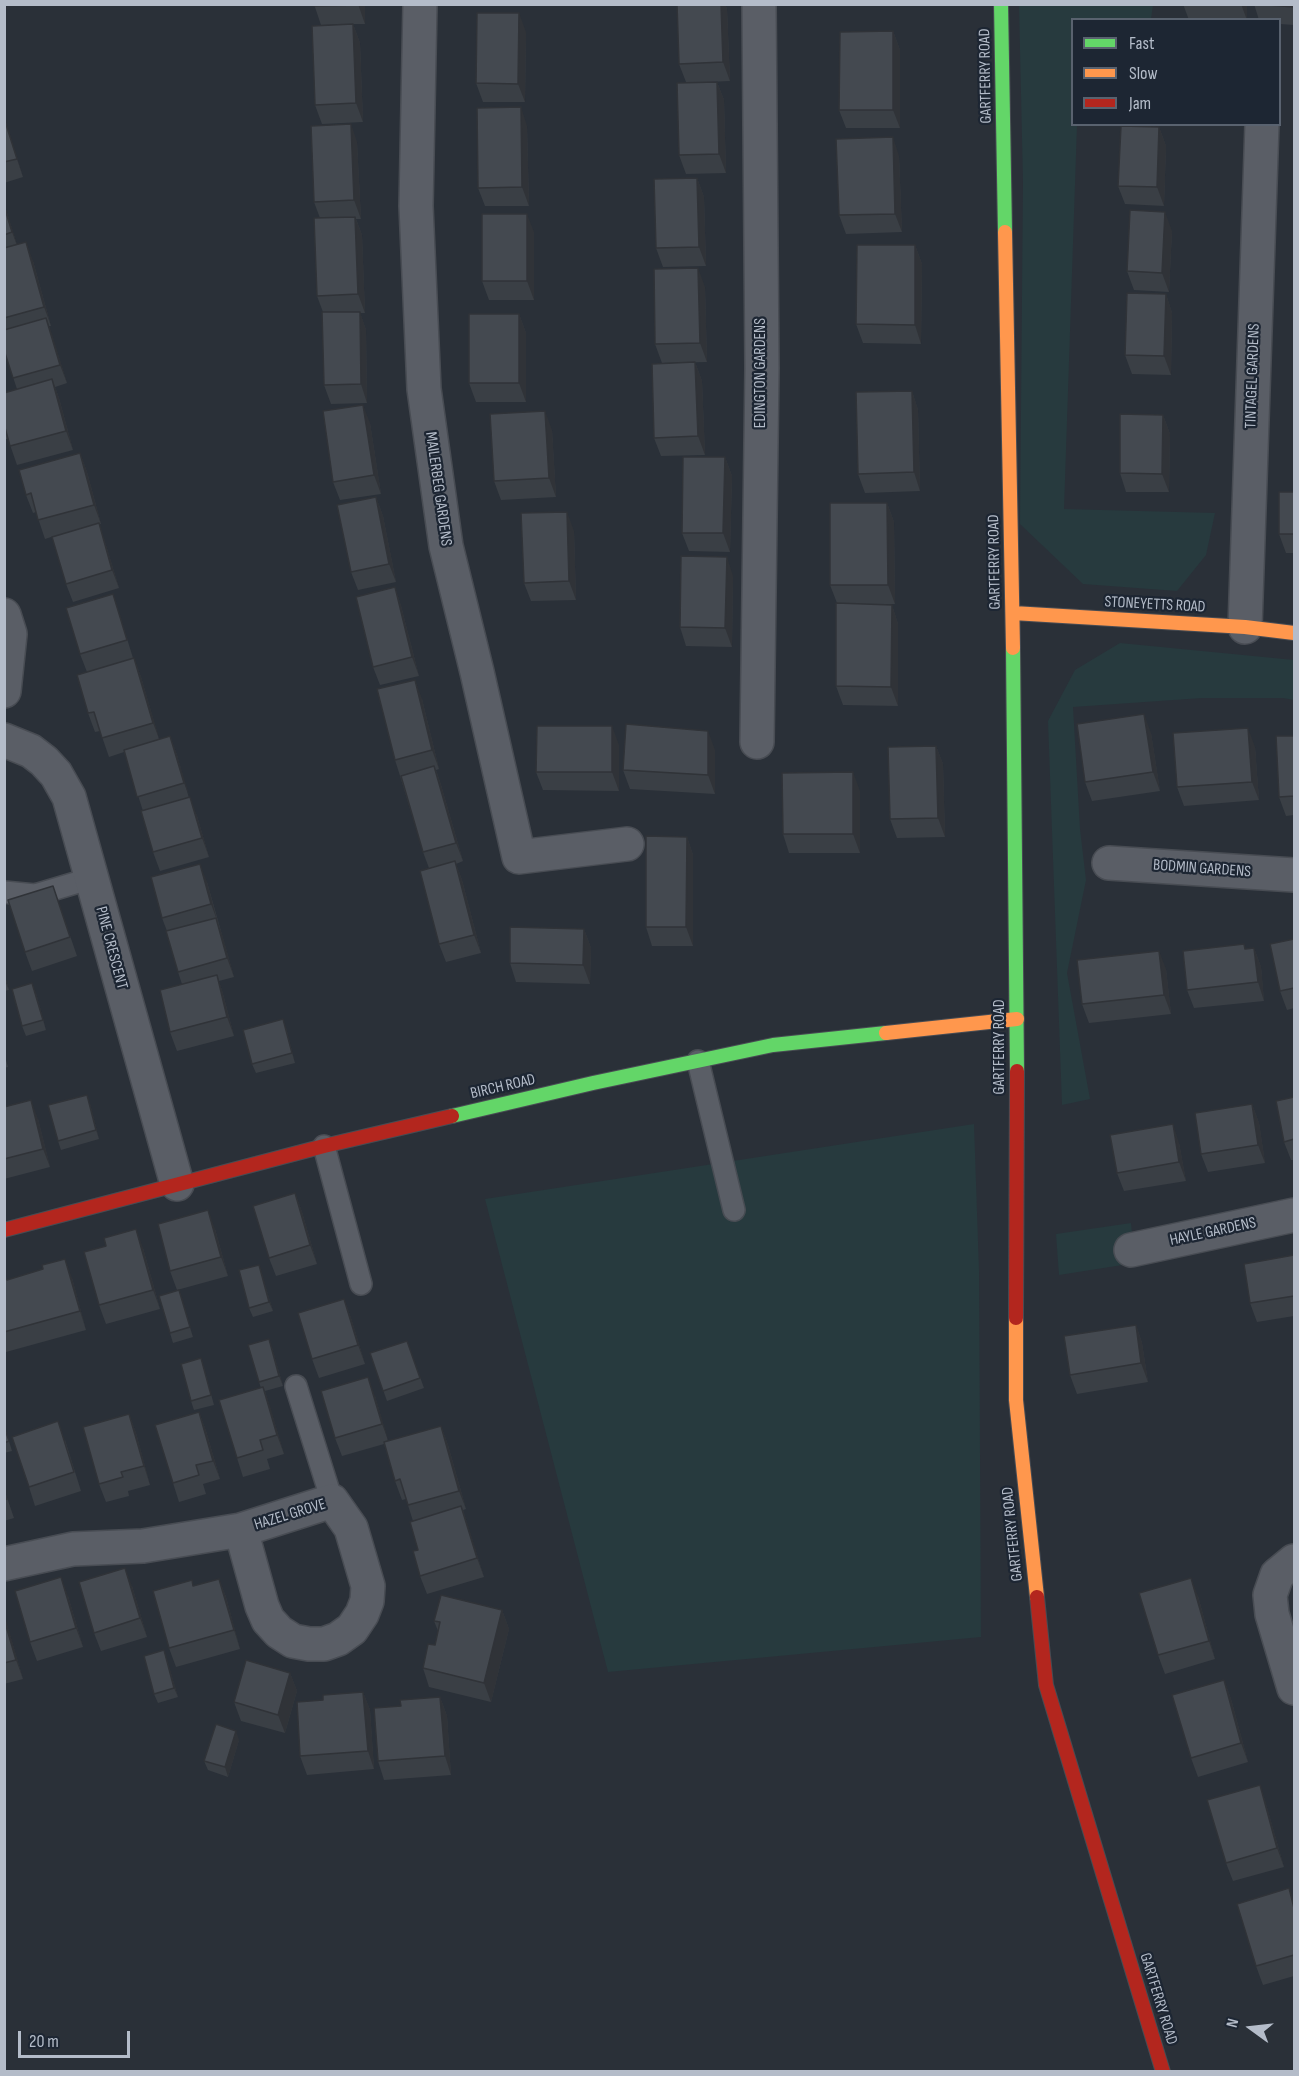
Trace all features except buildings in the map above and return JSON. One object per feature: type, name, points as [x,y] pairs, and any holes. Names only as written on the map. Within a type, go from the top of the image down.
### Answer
[{"type":"street","name":"MAILERBEG GARDENS","points":[[420,4],[416,206],[424,389],[446,546],[519,857],[627,844]]},
{"type":"street","name":"EDINGTON GARDENS","points":[[757,742],[762,368],[759,4]]},
{"type":"street","name":"GARTFERRY ROAD","points":[[1001,4],[1013,613],[1017,1019],[1016,1400],[1046,1685],[1163,2072]]},
{"type":"street","name":"TINTAGEL GARDENS","points":[[1245,627],[1262,126]]},
{"type":"street","name":"STONEYETTS ROAD","points":[[1013,613],[1245,627],[1294,633]]},
{"type":"street","points":[[4,615],[10,634],[4,690]]},
{"type":"street","name":"PINE CRESCENT","points":[[4,740],[31,751],[44,761],[56,774],[69,797],[177,1184]]},
{"type":"street","name":"BODMIN GARDENS","points":[[1109,863],[1294,875]]},
{"type":"street","name":"BIRCH ROAD","points":[[4,1230],[324,1146],[773,1045],[1017,1019]]},
{"type":"street","name":"HAYLE GARDENS","points":[[1131,1250],[1294,1215]]},
{"type":"street","name":"HAZEL GROVE","points":[[4,1564],[73,1550],[143,1546],[242,1530],[332,1501],[351,1528],[368,1586],[367,1601],[362,1614],[351,1629],[338,1639],[324,1644],[293,1641],[279,1632],[268,1620],[262,1606],[242,1530]]},
{"type":"street","points":[[1294,1561],[1277,1575],[1270,1594],[1272,1614],[1294,1688]]},
{"type":"lane","points":[[4,892],[35,895],[92,878]]},
{"type":"lane","points":[[698,1061],[734,1210]]},
{"type":"lane","points":[[324,1146],[361,1284]]},
{"type":"lane","points":[[296,1386],[332,1501]]},
{"type":"green space","points":[[1019,5],[1153,5],[1151,18],[1071,18],[1071,126],[1077,126],[1064,509],[1215,513],[1206,555],[1177,591],[1083,584],[1020,524],[1023,182]]},
{"type":"green space","points":[[1120,643],[1294,660],[1294,700],[1202,698],[1073,707],[1080,829],[1086,880],[1067,973],[1090,1099],[1062,1105],[1048,721],[1075,670]]},
{"type":"green space","points":[[974,1124],[979,1271],[981,1637],[608,1672],[485,1199]]},
{"type":"green space","points":[[1131,1223],[1135,1263],[1059,1275],[1056,1234]]},
{"type":"traffic: fast","points":[[1001,4],[1005,232]]},
{"type":"traffic: fast","points":[[1013,648],[1017,1071]]},
{"type":"traffic: fast","points":[[452,1116],[773,1045],[886,1033]]},
{"type":"traffic: slow","points":[[1005,232],[1013,648]]},
{"type":"traffic: slow","points":[[1013,613],[1245,627],[1294,633]]},
{"type":"traffic: slow","points":[[886,1033],[1017,1019]]},
{"type":"traffic: slow","points":[[1016,1318],[1016,1400],[1037,1597]]},
{"type":"traffic: jam","points":[[1016,1318],[1017,1071]]},
{"type":"traffic: jam","points":[[4,1230],[324,1146],[452,1116]]},
{"type":"traffic: jam","points":[[1037,1597],[1046,1685],[1163,2072]]}]
